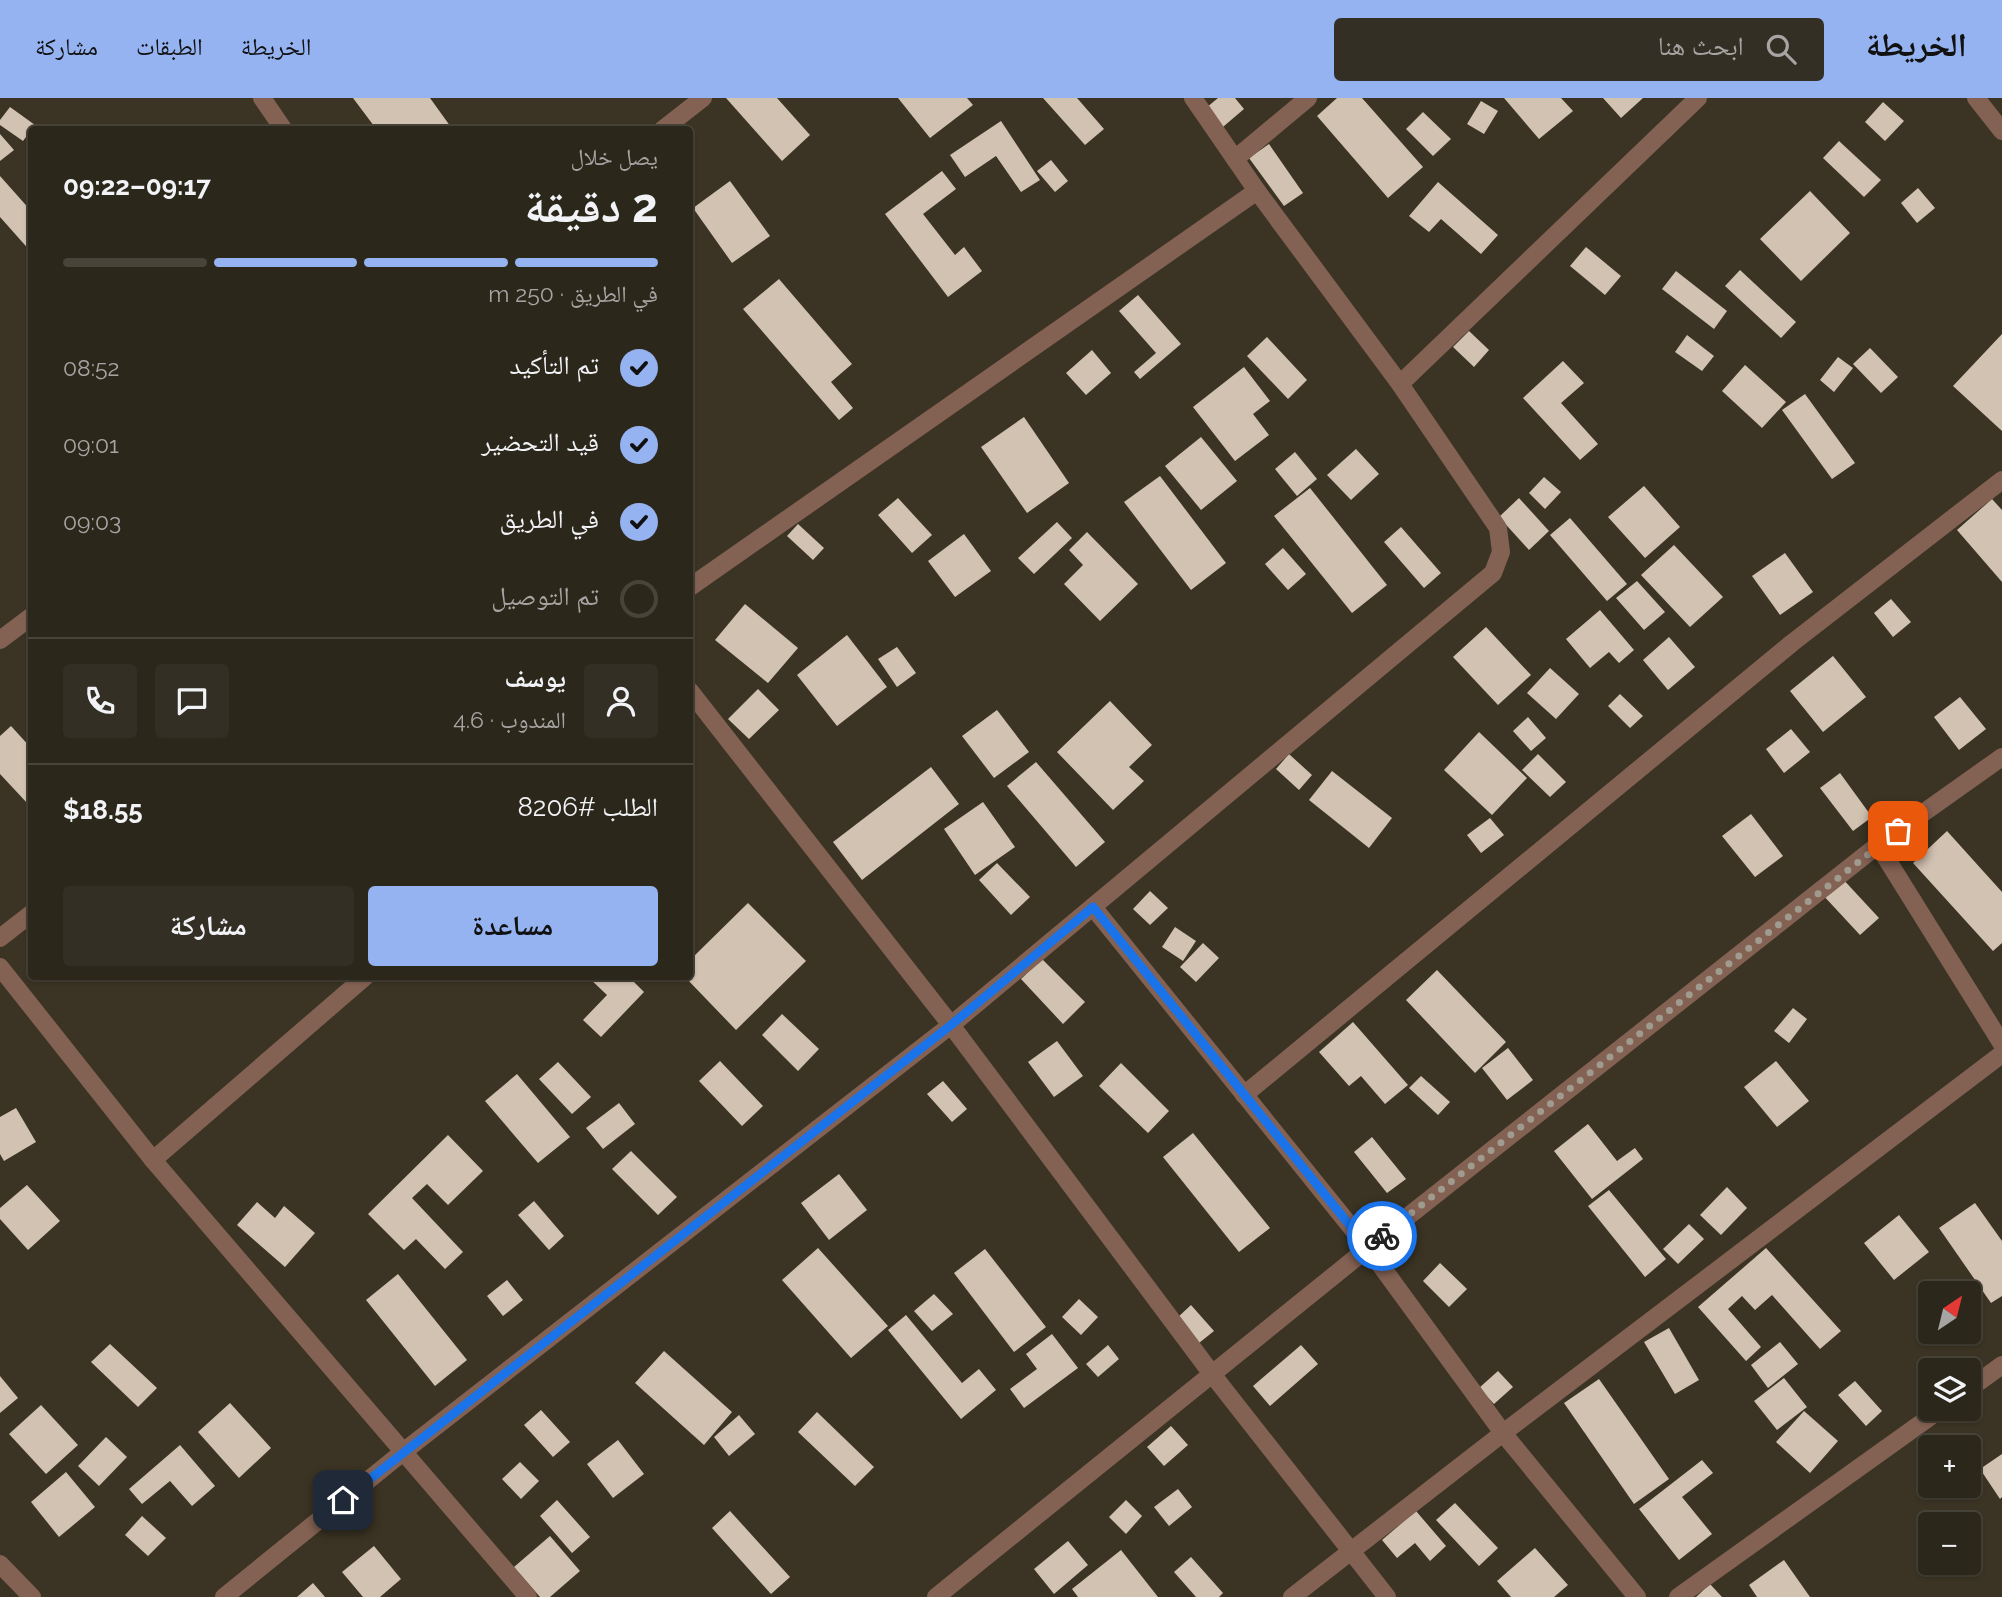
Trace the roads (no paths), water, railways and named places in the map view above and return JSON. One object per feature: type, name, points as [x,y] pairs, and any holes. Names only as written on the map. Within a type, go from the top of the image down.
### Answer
[{"type":"street","points":[[262,98],[281,126]]},
{"type":"street","points":[[667,126],[703,98]]},
{"type":"street","points":[[224,1597],[403,1452],[951,1025],[1493,573],[1501,552],[1498,528],[1400,384],[1257,191],[1194,98]]},
{"type":"street","points":[[1235,159],[1308,98]]},
{"type":"street","points":[[1400,384],[1698,98]]},
{"type":"street","points":[[1976,98],[2002,131]]},
{"type":"street","points":[[693,585],[1257,191]]},
{"type":"street","points":[[1244,1095],[1791,643],[2002,480]]},
{"type":"street","points":[[0,640],[28,619]]},
{"type":"street","points":[[693,698],[951,1025],[1212,1374],[1387,1597]]},
{"type":"street","points":[[936,1597],[1368,1248],[1878,845],[2002,757]]},
{"type":"street","points":[[1878,845],[2002,1044]]},
{"type":"street","points":[[1093,907],[1368,1248],[1503,1433],[1637,1597]]},
{"type":"street","points":[[0,939],[28,916]]},
{"type":"street","points":[[0,967],[153,1160],[528,1597]]},
{"type":"street","points":[[153,1160],[361,980]]},
{"type":"street","points":[[1293,1597],[1503,1433],[2002,1054]]},
{"type":"street","points":[[1981,1380],[2002,1365]]},
{"type":"street","points":[[1678,1597],[1924,1421]]},
{"type":"street","points":[[0,1564],[32,1597]]}]
